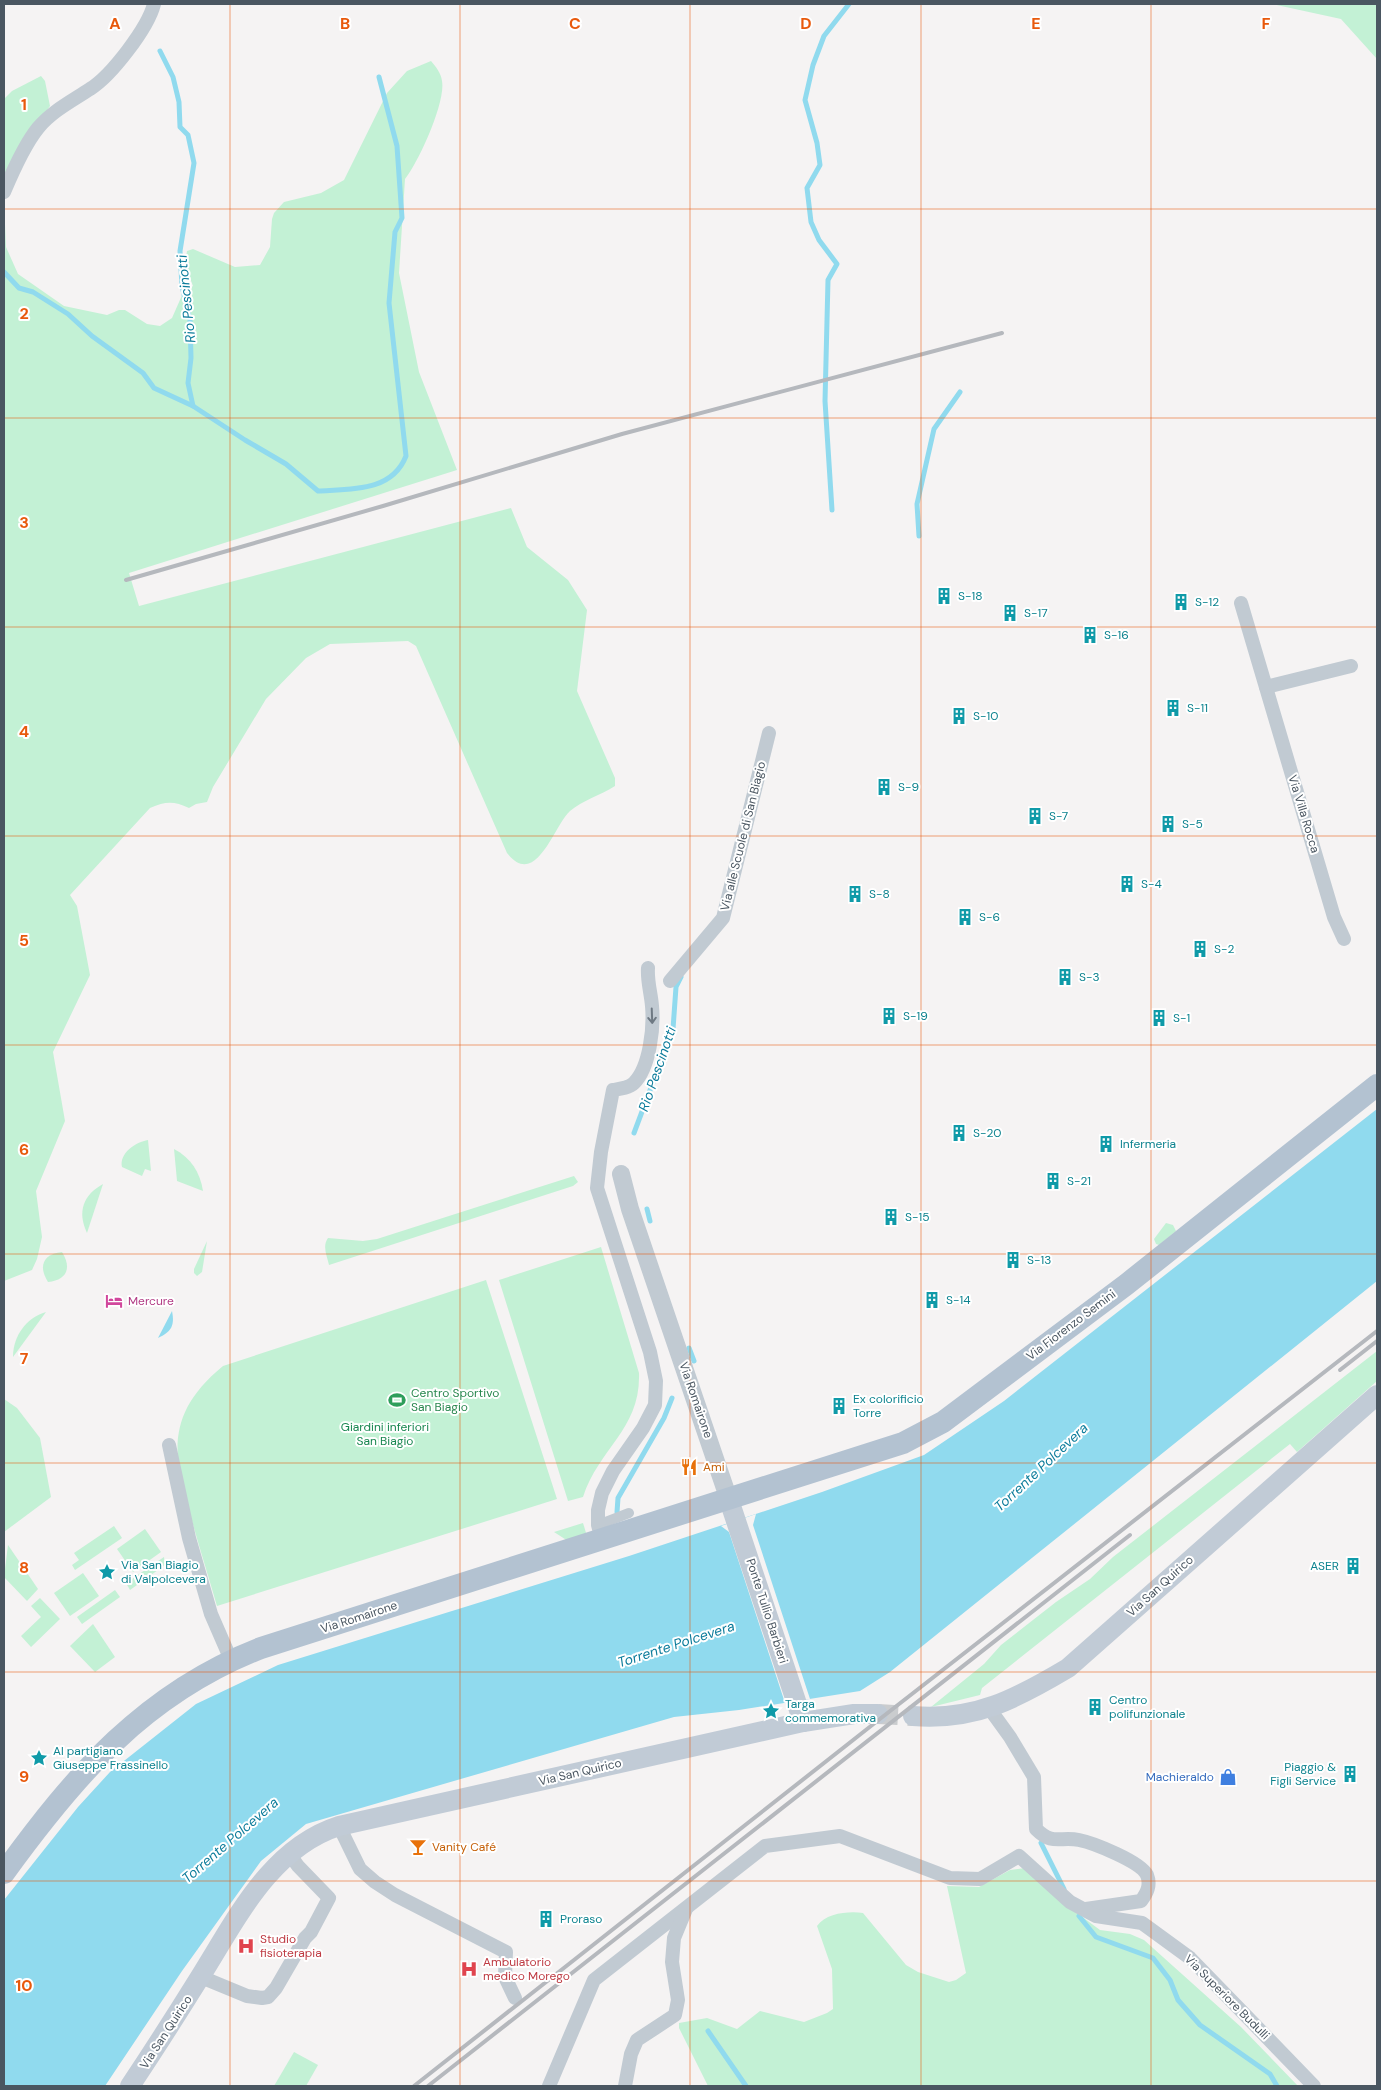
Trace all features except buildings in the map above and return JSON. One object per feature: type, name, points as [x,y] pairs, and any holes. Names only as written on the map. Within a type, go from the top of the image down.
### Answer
[{"type":"main road","name":"Via Fiorenzo Semini","points":[[733,1510],[903,1444],[943,1422],[1127,1284],[1377,1086]]},
{"type":"main road","name":"Via San Quirico","points":[[913,1716],[953,1717],[989,1708],[1048,1680],[1068,1668],[1377,1395]]},
{"type":"main road","name":"Via Romairone","points":[[4,1872],[46,1815],[89,1767],[133,1723],[182,1688],[231,1660],[261,1648],[600,1532],[733,1510]]},
{"type":"main road","name":"Ponte Tullio Barbieri","points":[[733,1510],[803,1722]]},
{"type":"main road","name":"Via San Quirico","points":[[130,2086],[256,1890],[290,1854],[318,1835],[339,1826],[803,1722],[854,1714],[878,1714]]},
{"type":"street","points":[[4,192],[38,128],[64,105],[92,88],[125,54],[154,4]]},
{"type":"street","name":"Via Villa Rocca","points":[[1241,603],[1334,917],[1344,939]]},
{"type":"street","points":[[1266,687],[1351,666]]},
{"type":"street","name":"Via alle Scuole di San Biagio","points":[[670,981],[723,918],[769,733]]},
{"type":"street","points":[[629,1513],[600,1532],[598,1510],[602,1493],[613,1471],[643,1428],[655,1404],[656,1381],[650,1352],[598,1188],[601,1152],[613,1090],[626,1088],[633,1084],[641,1074],[653,1034],[652,1004],[647,977],[648,968]]},
{"type":"street","name":"Via Romairone","points":[[621,1174],[630,1209],[733,1510]]},
{"type":"street","points":[[169,1445],[189,1538],[211,1614],[231,1660]]},
{"type":"street","points":[[989,1708],[1010,1737],[1034,1777],[1036,1829],[1043,1836],[1054,1840],[1078,1839],[1110,1851],[1141,1868],[1147,1875],[1148,1892],[1141,1900],[1086,1909]]},
{"type":"street","points":[[339,1826],[360,1869],[374,1882],[395,1895],[506,1952],[505,1977],[515,1998]]},
{"type":"street","name":"Via Superiore Budulli","points":[[687,1906],[765,1846],[840,1836],[950,1878],[980,1879],[1019,1856],[1070,1902],[1096,1916],[1142,1923],[1190,1958],[1314,2086]]},
{"type":"street","points":[[201,1977],[255,1998],[268,1997],[276,1988],[305,1938],[311,1932],[329,1898],[298,1866],[290,1854]]},
{"type":"street","points":[[549,2086],[594,1980],[687,1906]]},
{"type":"street","points":[[625,2086],[631,2054],[637,2040],[675,2015],[678,2000],[672,1962],[674,1938],[687,1906]]},
{"type":"green space","points":[[1272,4],[1377,4],[1377,59],[1341,19]]},
{"type":"green space","points":[[431,61],[441,75],[442,91],[430,132],[417,160],[405,179],[399,273],[419,372],[457,470],[129,573],[139,606],[511,508],[527,547],[568,580],[587,610],[577,691],[615,778],[615,786],[570,811],[535,860],[527,864],[517,862],[507,853],[416,646],[408,641],[330,644],[306,658],[266,699],[213,787],[207,802],[196,804],[189,808],[170,803],[150,808],[70,895],[77,906],[90,975],[53,1052],[65,1121],[36,1191],[42,1237],[37,1259],[32,1270],[4,1281],[4,201],[6,247],[18,274],[64,306],[107,315],[119,310],[125,310],[147,324],[160,326],[172,318],[183,293],[193,286],[185,265],[187,251],[193,249],[235,267],[260,265],[270,247],[274,213],[284,202],[321,193],[344,180],[387,93],[407,71]]},
{"type":"green space","points":[[41,76],[45,81],[50,106],[23,143],[4,175],[4,99],[12,91]]},
{"type":"green space","points":[[148,1140],[151,1171],[145,1169],[142,1176],[122,1167],[123,1157],[129,1149],[138,1143]]},
{"type":"green space","points":[[174,1149],[194,1166],[200,1178],[203,1191],[177,1181]]},
{"type":"green space","points":[[574,1176],[578,1182],[573,1186],[329,1265],[325,1248],[328,1238],[363,1241],[377,1239]]},
{"type":"green space","points":[[103,1184],[87,1233],[82,1218],[82,1211],[91,1193]]},
{"type":"green space","points":[[1166,1223],[1173,1225],[1176,1231],[1159,1245],[1156,1244],[1154,1239]]},
{"type":"green space","points":[[207,1241],[202,1272],[197,1276],[194,1273],[194,1269]]},
{"type":"green space","points":[[601,1247],[639,1373],[638,1392],[626,1424],[590,1480],[583,1497],[568,1501],[499,1280]]},
{"type":"green space","points":[[62,1252],[67,1263],[66,1272],[60,1279],[48,1282],[43,1271],[44,1262],[50,1255]]},
{"type":"green space","name":"Giardini inferiori San Biagio","points":[[486,1280],[557,1499],[217,1606],[185,1497],[178,1456],[178,1437],[182,1419],[191,1401],[204,1384],[223,1366]]},
{"type":"green space","points":[[46,1312],[13,1357],[15,1342],[22,1329],[32,1319]]},
{"type":"green space","points":[[1377,1351],[1377,1381],[1297,1452],[1290,1444],[982,1688],[980,1695],[931,1707],[984,1664],[1001,1645],[1056,1602],[1090,1579],[1113,1557]]},
{"type":"green space","points":[[4,1399],[17,1408],[40,1438],[51,1497],[4,1532]]},
{"type":"green space","points":[[583,1523],[587,1536],[568,1541],[554,1532]]},
{"type":"green space","points":[[114,1526],[122,1538],[75,1570],[72,1565],[79,1560],[74,1553]]},
{"type":"green space","points":[[145,1529],[161,1552],[133,1572],[117,1549]]},
{"type":"green space","points":[[8,1545],[38,1589],[27,1601],[4,1577]]},
{"type":"green space","points":[[164,1557],[165,1565],[130,1590],[126,1583]]},
{"type":"green space","points":[[83,1573],[99,1596],[70,1616],[54,1593]]},
{"type":"green space","points":[[115,1590],[120,1597],[82,1624],[77,1617]]},
{"type":"green space","points":[[40,1598],[60,1619],[31,1647],[21,1636],[41,1617],[31,1606]]},
{"type":"green space","points":[[93,1624],[115,1657],[95,1672],[70,1646]]},
{"type":"green space","points":[[1025,1868],[1062,1902],[1100,1930],[1130,1934],[1144,1940],[1241,2027],[1298,2086],[708,2086],[679,2028],[679,2023],[707,2018],[737,2029],[760,2011],[804,2022],[833,2009],[832,1969],[817,1926],[826,1918],[851,1912],[863,1913],[906,1965],[918,1972],[949,1982],[956,1980],[966,1973],[947,1886],[979,1887],[1010,1870]]},
{"type":"green space","points":[[294,2052],[318,2065],[306,2086],[274,2086]]},
{"type":"water","name":"Torrente Polcevera","points":[[1377,1109],[1377,1281],[890,1672],[860,1691],[739,1710],[674,1717],[306,1824],[261,1861],[182,1971],[105,2086],[4,2086],[4,1900],[78,1807],[110,1772],[196,1704],[278,1665],[629,1556],[822,1492],[924,1455],[1004,1401]]},
{"type":"water","points":[[172,1311],[173,1321],[171,1328],[158,1338]]},
{"type":"pier","points":[[756,1514],[753,1525],[810,1699],[785,1703],[729,1532],[721,1526]]},
{"type":"waterway","points":[[832,510],[825,401],[828,280],[837,264],[819,240],[811,222],[807,188],[820,165],[817,143],[805,100],[813,65],[824,36],[849,4]]},
{"type":"waterway","name":"Rio Pescinotti","points":[[160,51],[173,77],[179,102],[180,127],[188,135],[194,163],[180,251],[182,286],[190,320],[191,358],[188,383],[193,406],[286,464],[318,491],[357,489],[381,482],[400,468],[406,456],[389,303],[395,232],[402,218],[397,146],[379,77]]},
{"type":"waterway","points":[[4,272],[19,288],[33,292],[68,314],[92,336],[143,373],[154,388],[193,406]]},
{"type":"waterway","points":[[919,536],[917,504],[934,429],[960,392]]},
{"type":"waterway","name":"Rio Pescinotti","points":[[634,1133],[673,1029],[676,987],[681,977]]},
{"type":"waterway","name":"Rio Pescinotti","points":[[647,1209],[650,1221]]},
{"type":"waterway","name":"Rio Pescinotti","points":[[689,1348],[694,1361]]},
{"type":"waterway","name":"Rio Pescinotti","points":[[617,1512],[618,1498],[664,1418],[672,1398]]},
{"type":"waterway","points":[[1041,1843],[1064,1889]]},
{"type":"waterway","points":[[1079,1916],[1096,1937],[1153,1958],[1170,1980],[1178,2000],[1200,2025],[1270,2074],[1277,2086]]},
{"type":"waterway","points":[[708,2031],[746,2086]]},
{"type":"tunnel","points":[[878,1714],[913,1716]]},
{"type":"railway","points":[[126,580],[383,506],[622,434],[1002,333]]},
{"type":"railway","points":[[414,2086],[1377,1331]]},
{"type":"railway","points":[[1340,1370],[1377,1341]]},
{"type":"railway","points":[[428,2086],[1130,1535]]},
{"type":"place","name":"S-18","points":[[944,596]]},
{"type":"place","name":"S-12","points":[[1181,602]]},
{"type":"place","name":"S-17","points":[[1010,613]]},
{"type":"place","name":"S-16","points":[[1090,635]]},
{"type":"place","name":"S-11","points":[[1173,708]]},
{"type":"place","name":"S-10","points":[[959,716]]},
{"type":"place","name":"S-9","points":[[884,787]]},
{"type":"place","name":"S-7","points":[[1035,816]]},
{"type":"place","name":"S-5","points":[[1168,824]]},
{"type":"place","name":"S-4","points":[[1127,884]]},
{"type":"place","name":"S-8","points":[[855,894]]},
{"type":"place","name":"S-6","points":[[965,917]]},
{"type":"place","name":"S-2","points":[[1200,949]]},
{"type":"place","name":"S-3","points":[[1065,977]]},
{"type":"place","name":"S-19","points":[[889,1016]]},
{"type":"place","name":"S-1","points":[[1159,1018]]},
{"type":"place","name":"S-20","points":[[959,1133]]},
{"type":"place","name":"Infermeria","points":[[1106,1144]]},
{"type":"place","name":"S-21","points":[[1053,1181]]},
{"type":"place","name":"S-15","points":[[891,1217]]},
{"type":"place","name":"S-13","points":[[1013,1260]]},
{"type":"place","name":"S-14","points":[[932,1300]]},
{"type":"place","name":"Mercure","points":[[114,1301]]},
{"type":"place","name":"Centro Sportivo San Biagio","points":[[397,1400]]},
{"type":"place","name":"Ex colorificio Torre","points":[[839,1406]]},
{"type":"place","name":"Ami","points":[[689,1467]]},
{"type":"place","name":"ASER","points":[[1353,1566]]},
{"type":"place","name":"Via San Biagio di Valpolcevera","points":[[107,1572]]},
{"type":"place","name":"Centro polifunzionale","points":[[1095,1707]]},
{"type":"place","name":"Targa commemorativa","points":[[771,1711]]},
{"type":"place","name":"Al partigiano Giuseppe Frassinello","points":[[39,1758]]},
{"type":"place","name":"Piaggio & Figli Service","points":[[1350,1774]]},
{"type":"place","name":"Machieraldo","points":[[1228,1777]]},
{"type":"place","name":"Vanity Café","points":[[418,1847]]},
{"type":"place","name":"Proraso","points":[[546,1919]]},
{"type":"place","name":"Studio fisioterapia","points":[[246,1946]]},
{"type":"place","name":"Ambulatorio medico Morego","points":[[469,1969]]}]
